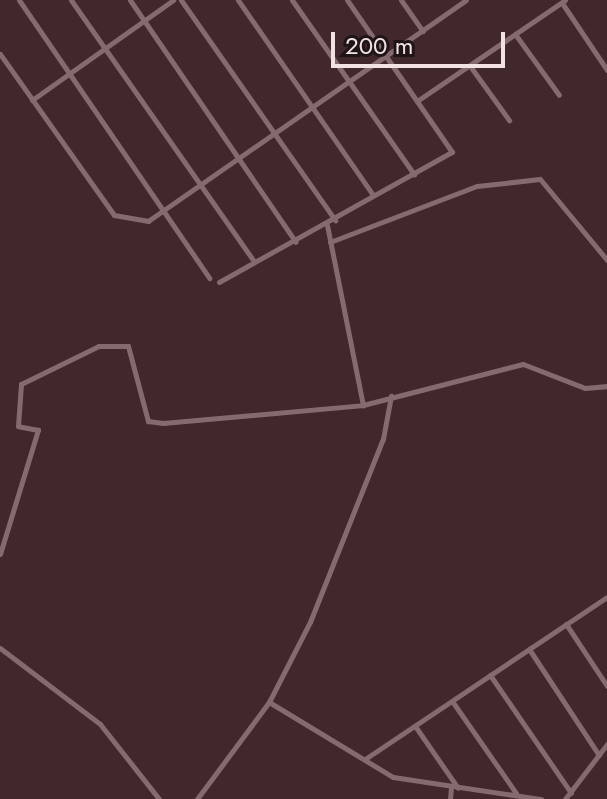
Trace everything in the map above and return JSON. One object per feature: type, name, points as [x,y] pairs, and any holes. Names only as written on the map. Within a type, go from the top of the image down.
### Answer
[{"type":"street","points":[[19,0],[209,278]]},
{"type":"street","points":[[71,0],[253,260]]},
{"type":"street","points":[[130,0],[296,242]]},
{"type":"street","points":[[32,100],[173,0]]},
{"type":"street","points":[[181,0],[335,220]]},
{"type":"street","points":[[238,0],[373,195]]},
{"type":"street","points":[[292,0],[414,174]]},
{"type":"street","points":[[219,282],[253,260],[327,225],[373,195],[452,152],[347,0]]},
{"type":"street","points":[[401,0],[423,31]]},
{"type":"street","points":[[0,54],[114,215],[148,221],[463,1]]},
{"type":"street","points":[[417,101],[563,1],[607,70]]},
{"type":"street","points":[[515,34],[559,95]]},
{"type":"street","points":[[469,66],[509,120]]},
{"type":"street","points":[[330,242],[477,186],[540,179],[607,260]]},
{"type":"street","points":[[327,225],[363,405]]},
{"type":"street","points":[[0,554],[38,430],[18,426],[16,398],[21,384],[45,367],[99,346],[128,346],[148,421],[163,423],[260,420],[363,405],[523,364],[585,388],[607,386]]},
{"type":"street","points":[[197,799],[269,702],[310,622],[383,439],[391,396]]},
{"type":"street","points":[[364,759],[606,600]]},
{"type":"street","points":[[566,624],[607,686]]},
{"type":"street","points":[[0,648],[100,724],[159,799]]},
{"type":"street","points":[[529,649],[599,755]]},
{"type":"street","points":[[490,675],[571,793]]},
{"type":"street","points":[[452,701],[516,794]]},
{"type":"street","points":[[269,702],[393,777],[541,799]]},
{"type":"street","points":[[415,726],[455,788]]},
{"type":"street","points":[[565,799],[607,744]]},
{"type":"street","points":[[450,799],[455,788]]}]
